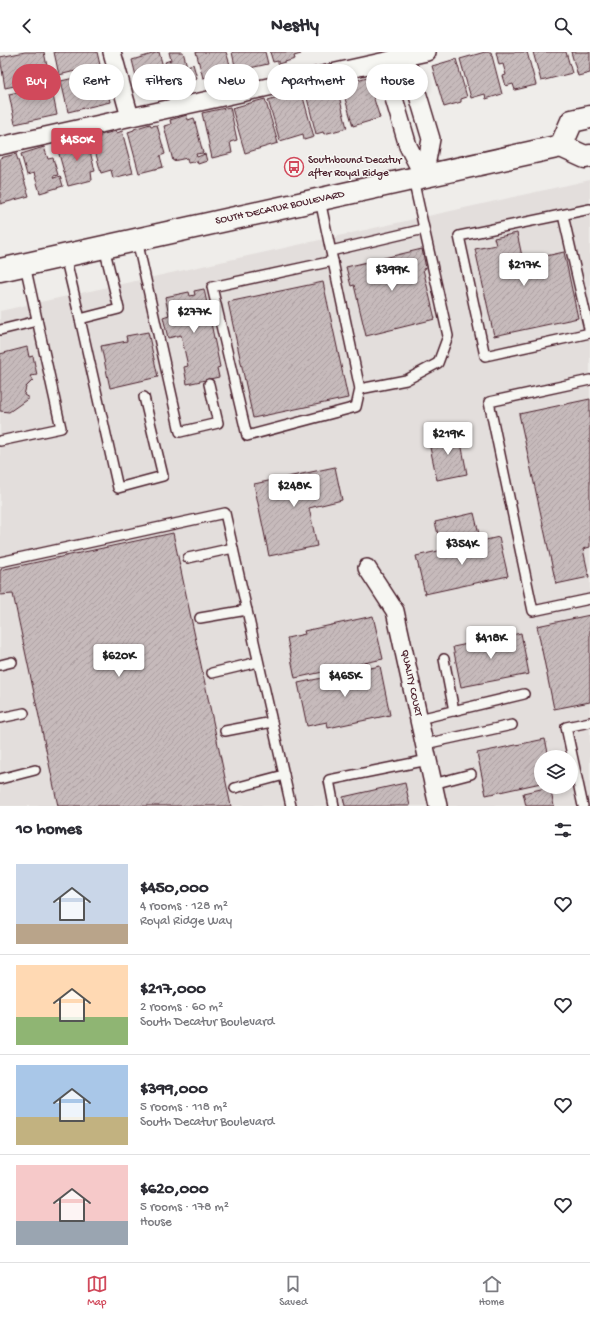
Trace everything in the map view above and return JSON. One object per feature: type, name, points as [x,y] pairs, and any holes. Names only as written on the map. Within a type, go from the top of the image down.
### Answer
[{"type":"main road","points":[[590,118],[572,121],[561,146],[585,157],[590,156]]},
{"type":"main road","name":"SOUTH DECATUR BOULEVARD","points":[[0,270],[561,146]]},
{"type":"street","points":[[112,52],[130,117]]},
{"type":"street","points":[[0,146],[393,56],[427,52]]},
{"type":"street","points":[[393,56],[410,72],[431,139],[418,178]]},
{"type":"street","points":[[393,56],[388,78],[418,178]]},
{"type":"street","name":"QUALITY COURT","points":[[367,568],[396,611],[438,806]]},
{"type":"lane","points":[[360,389],[406,380],[438,363],[448,336],[424,229],[418,178]]},
{"type":"lane","points":[[320,200],[331,251],[360,389],[356,407],[247,436],[212,287],[333,261]]},
{"type":"lane","points":[[563,215],[590,333],[485,356],[459,236],[590,209]]},
{"type":"lane","points":[[331,251],[424,229]]},
{"type":"lane","points":[[136,240],[180,432],[218,423],[209,384]]},
{"type":"lane","points":[[80,318],[119,310],[104,248]]},
{"type":"lane","points":[[65,256],[118,488],[163,476],[144,396]]},
{"type":"lane","points":[[0,441],[61,428],[25,265]]},
{"type":"lane","points":[[0,330],[38,321]]},
{"type":"lane","points":[[590,380],[489,402],[533,611],[590,599]]},
{"type":"lane","points":[[0,562],[225,513],[291,806]]},
{"type":"lane","points":[[188,558],[233,548]]},
{"type":"lane","points":[[200,618],[247,610]]},
{"type":"lane","points":[[444,659],[454,711]]},
{"type":"lane","points":[[0,665],[12,662]]},
{"type":"lane","points":[[212,673],[258,662]]},
{"type":"lane","points":[[419,719],[524,694]]},
{"type":"lane","points":[[0,718],[24,713]]},
{"type":"lane","points":[[225,731],[272,722]]},
{"type":"lane","points":[[583,806],[566,727],[590,722]]},
{"type":"lane","points":[[424,744],[512,724]]},
{"type":"lane","points":[[334,806],[329,780],[428,760]]},
{"type":"lane","points":[[0,779],[35,770]]},
{"type":"lane","points":[[433,784],[471,774]]},
{"type":"lane","points":[[235,788],[284,775]]},
{"type":"shaded area","points":[[590,180],[590,806],[0,806],[0,311]]},
{"type":"building","points":[[25,52],[44,52],[47,64],[12,64],[12,87],[5,88],[0,57]]},
{"type":"building","points":[[54,52],[97,52],[100,64],[69,64],[69,73],[61,75],[61,64],[57,64]]},
{"type":"building","points":[[159,52],[162,64],[133,64],[132,60]]},
{"type":"building","points":[[169,52],[183,52],[186,64],[166,64],[165,62],[171,60]]},
{"type":"building","points":[[196,52],[226,52],[230,64],[204,64],[203,78]]},
{"type":"building","points":[[232,52],[265,52],[268,64],[259,66],[259,64],[235,64]]},
{"type":"building","points":[[270,52],[300,52],[301,54],[294,56],[295,59],[278,64],[278,61],[273,62]]},
{"type":"building","points":[[485,52],[491,52],[502,94],[486,99],[485,94],[471,98],[460,59]]},
{"type":"building","points":[[496,52],[527,52],[536,85],[515,90],[513,84],[506,86],[503,76],[506,75],[503,64],[499,65]]},
{"type":"building","points":[[533,52],[566,52],[572,73],[541,81]]},
{"type":"building","points":[[571,52],[590,52],[590,73],[578,76]]},
{"type":"building","points":[[456,59],[467,97],[461,99],[461,102],[444,107],[432,66]]},
{"type":"building","points":[[366,77],[366,100],[374,100],[380,118],[353,126],[345,100],[358,100],[358,80]]},
{"type":"building","points":[[69,79],[69,100],[110,100],[110,102],[68,112],[61,81]]},
{"type":"building","points":[[12,93],[12,100],[54,100],[57,115],[15,124],[9,94]]},
{"type":"building","points":[[265,99],[278,143],[245,153],[232,108]]},
{"type":"building","points":[[268,100],[304,100],[314,137],[304,140],[303,134],[280,141]]},
{"type":"building","points":[[308,100],[340,100],[347,128],[324,134],[323,132],[316,134]]},
{"type":"building","points":[[230,107],[237,140],[230,142],[232,153],[212,158],[202,113]]},
{"type":"building","points":[[187,115],[188,120],[194,118],[203,153],[196,154],[197,157],[205,154],[207,161],[198,164],[197,161],[188,163],[187,158],[173,161],[164,126],[171,124],[170,120]]},
{"type":"building","points":[[150,124],[151,126],[157,125],[165,154],[160,156],[163,167],[139,173],[128,132]]},
{"type":"building","points":[[116,131],[117,133],[122,131],[133,173],[113,178],[111,170],[101,173],[92,139],[100,137],[100,135]]},
{"type":"building","points":[[80,139],[81,142],[87,140],[95,171],[91,172],[92,180],[68,186],[57,147]]},
{"type":"building","points":[[44,147],[48,159],[53,158],[58,175],[53,176],[54,178],[60,176],[63,186],[40,193],[34,173],[27,175],[21,154]]},
{"type":"building","points":[[16,154],[29,196],[0,204],[0,158]]},
{"type":"building","points":[[517,233],[523,261],[564,252],[578,318],[494,336],[475,249],[496,245],[494,238]]},
{"type":"building","points":[[422,249],[426,268],[423,269],[435,319],[366,336],[354,285],[351,286],[346,267]]},
{"type":"building","points":[[323,282],[348,398],[253,418],[228,302]]},
{"type":"building","points":[[204,289],[220,367],[217,368],[219,377],[187,384],[184,367],[188,366],[181,335],[168,338],[163,317],[169,315],[165,297],[189,292],[190,296],[195,295],[194,291]]},
{"type":"building","points":[[148,332],[158,377],[110,388],[101,346],[127,341],[126,336]]},
{"type":"building","points":[[27,347],[29,357],[33,356],[37,375],[30,376],[33,380],[26,387],[24,395],[29,398],[9,412],[0,411],[0,354]]},
{"type":"building","points":[[590,399],[590,547],[583,549],[589,577],[556,584],[519,414]]},
{"type":"building","points":[[459,432],[467,474],[437,480],[428,438]]},
{"type":"building","points":[[335,467],[342,500],[309,508],[317,546],[269,556],[254,484]]},
{"type":"building","points":[[474,513],[479,534],[440,543],[435,522]]},
{"type":"building","points":[[173,533],[231,806],[58,806],[13,594],[0,595],[0,570]]},
{"type":"building","points":[[499,537],[508,576],[425,594],[416,556]]},
{"type":"building","points":[[590,615],[590,702],[554,709],[537,626]]},
{"type":"building","points":[[373,616],[383,659],[295,678],[287,638],[305,634],[304,631]]},
{"type":"building","points":[[521,633],[529,674],[461,687],[453,647]]},
{"type":"building","points":[[380,666],[390,715],[328,728],[327,722],[307,726],[298,683]]},
{"type":"building","points":[[545,739],[547,750],[534,750],[534,785],[486,795],[477,753]]},
{"type":"building","points":[[405,783],[410,806],[345,806],[343,797]]},
{"type":"building","points":[[534,791],[534,794],[551,794],[554,806],[526,806],[523,793]]},
{"type":"place","name":"Southbound Decatur after Royal Ridge","points":[[294,167]]}]
